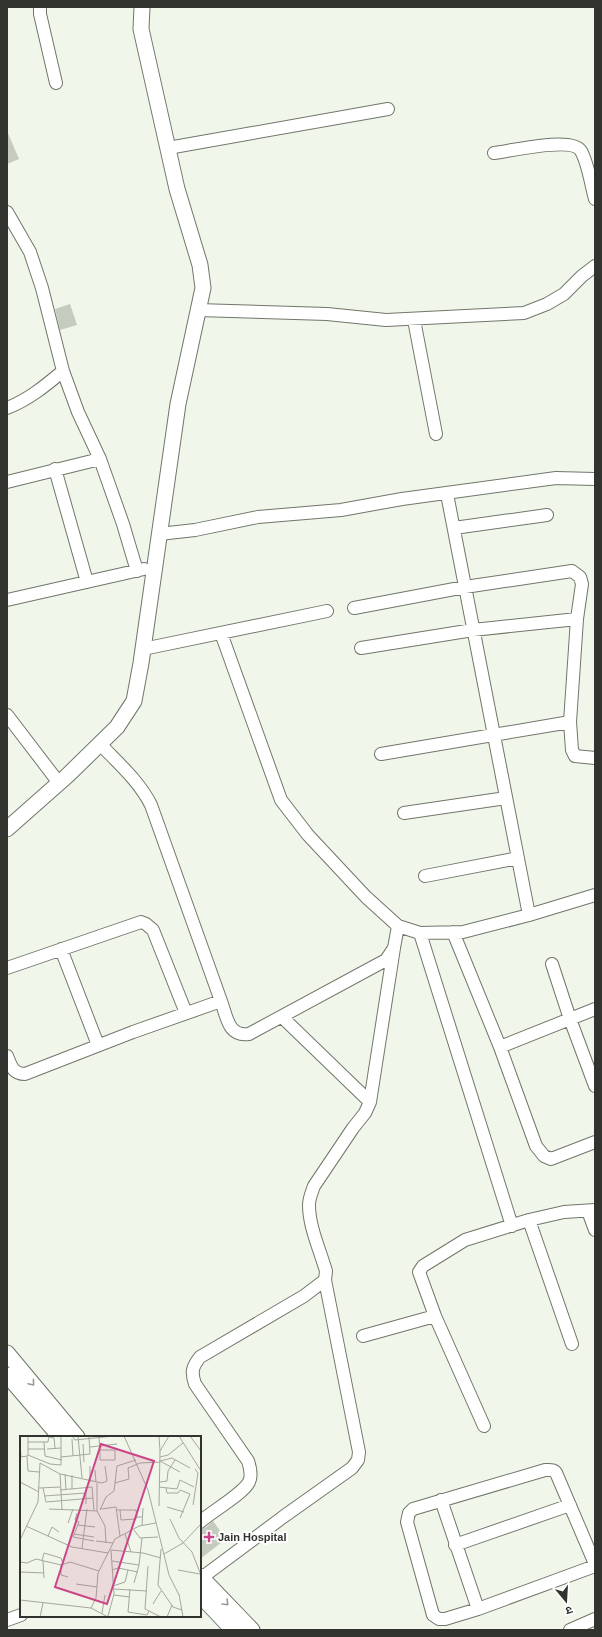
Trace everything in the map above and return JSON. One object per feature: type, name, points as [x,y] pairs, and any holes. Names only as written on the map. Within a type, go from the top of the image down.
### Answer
[{"type":"street","points":[[40,7],[40,14],[56,83]]},
{"type":"street","points":[[7,829],[59,783],[117,727],[134,701],[143,649],[178,404],[202,288],[200,265],[177,189],[141,29],[142,7]]},
{"type":"street","points":[[168,148],[388,109]]},
{"type":"street","points":[[494,153],[561,143],[574,145],[581,150],[583,155],[595,199]]},
{"type":"street","points":[[7,212],[24,239],[32,257],[42,288],[63,371],[78,412],[100,459],[124,524],[137,570]]},
{"type":"street","points":[[197,310],[327,314],[370,319],[414,320],[524,313],[547,304],[564,294],[582,276],[595,266]]},
{"type":"street","points":[[414,320],[436,434]]},
{"type":"street","points":[[7,408],[34,394],[63,371]]},
{"type":"street","points":[[7,482],[100,459]]},
{"type":"street","points":[[55,469],[87,582]]},
{"type":"street","points":[[160,534],[195,530],[258,517],[341,510],[556,478],[595,478]]},
{"type":"street","points":[[447,494],[529,915]]},
{"type":"street","points":[[454,528],[546,515]]},
{"type":"street","points":[[7,600],[155,567]]},
{"type":"street","points":[[354,608],[465,587],[572,571],[580,577],[582,584],[577,619],[570,722],[572,750],[575,756],[595,758]]},
{"type":"street","points":[[143,649],[328,611]]},
{"type":"street","points":[[361,648],[473,630],[577,619]]},
{"type":"street","points":[[221,633],[281,800],[314,841],[366,897],[398,926],[420,934],[463,932],[529,915],[595,895]]},
{"type":"street","points":[[7,715],[59,783]]},
{"type":"street","points":[[380,754],[570,722]]},
{"type":"street","points":[[100,744],[138,783],[146,794],[221,1001],[231,1028],[234,1032],[239,1034],[249,1034],[282,1017],[386,960],[394,948]]},
{"type":"street","points":[[404,813],[506,798]]},
{"type":"street","points":[[425,876],[518,858]]},
{"type":"street","points":[[7,968],[137,922],[141,922],[153,930],[186,1013]]},
{"type":"street","points":[[252,1630],[201,1577],[352,1468],[358,1460],[359,1452],[325,1280],[326,1272],[310,1219],[309,1204],[314,1186],[353,1128],[365,1113],[370,1102],[398,926]]},
{"type":"street","points":[[453,932],[500,1047],[536,1146],[544,1156],[551,1159],[595,1142]]},
{"type":"street","points":[[420,934],[512,1226]]},
{"type":"street","points":[[61,949],[98,1045]]},
{"type":"street","points":[[552,964],[570,1019],[594,1081]]},
{"type":"street","points":[[7,1056],[13,1070],[19,1074],[25,1074],[98,1045],[221,1001]]},
{"type":"street","points":[[500,1047],[595,1010]]},
{"type":"street","points":[[282,1017],[370,1102]]},
{"type":"street","points":[[484,1426],[435,1316],[419,1272],[420,1268],[466,1240],[529,1220],[564,1212],[592,1211],[595,1230]]},
{"type":"street","points":[[529,1220],[572,1344]]},
{"type":"street","points":[[201,1521],[249,1482],[251,1469],[248,1461],[195,1384],[191,1372],[193,1366],[200,1357],[304,1296],[325,1280]]},
{"type":"street","points":[[363,1336],[435,1316]]},
{"type":"street","points":[[7,1353],[76,1436]]},
{"type":"street","points":[[7,1375],[59,1436]]},
{"type":"street","points":[[544,1470],[556,1472],[570,1505],[595,1566],[478,1609],[445,1619],[438,1619],[433,1615],[407,1522],[407,1516],[413,1509],[544,1470]]},
{"type":"street","points":[[441,1500],[455,1545],[478,1609]]},
{"type":"street","points":[[455,1545],[570,1505]]},
{"type":"street","points":[[201,1596],[233,1630]]},
{"type":"street","points":[[7,1620],[20,1615]]},
{"type":"street","points":[[570,1630],[595,1619]]},
{"type":"building","points":[[7,131],[19,159],[7,164]]},
{"type":"building","points":[[70,304],[77,325],[60,330],[55,309]]},
{"type":"building","points":[[213,1521],[226,1539],[201,1558],[201,1529],[205,1528]]},
{"type":"place","name":"Jain Hospital","points":[[209,1537]]}]
